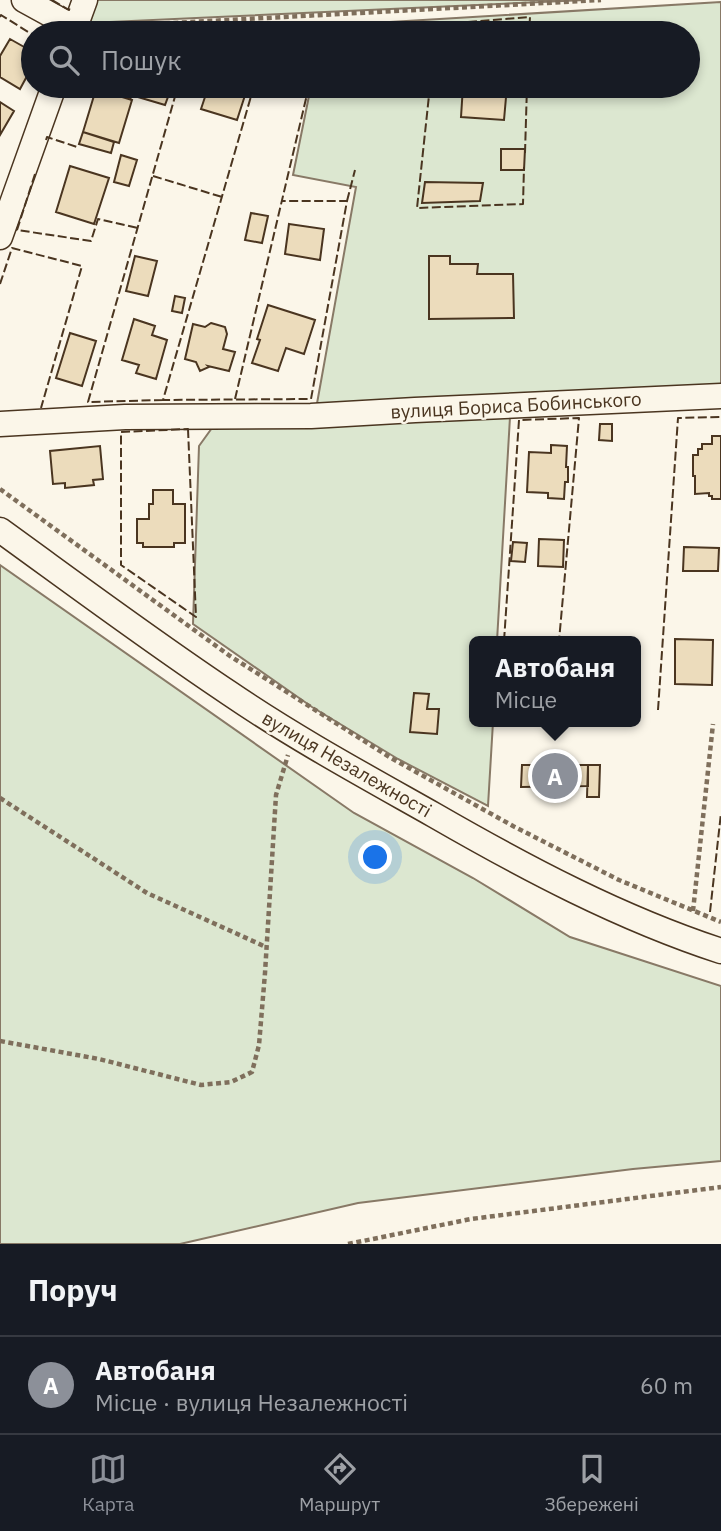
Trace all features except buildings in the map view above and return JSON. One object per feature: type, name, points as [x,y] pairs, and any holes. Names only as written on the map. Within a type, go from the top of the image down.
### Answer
[{"type":"street","points":[[24,0],[58,21]]},
{"type":"street","points":[[78,21],[85,0]]},
{"type":"street","points":[[0,237],[50,98]]},
{"type":"street","name":"вулиця Бориса Бобинського","points":[[0,424],[125,417],[312,416],[721,396]]},
{"type":"street","name":"вулиця Незалежності","points":[[0,530],[229,693],[296,736],[468,835],[569,888],[721,951]]},
{"type":"path","points":[[244,21],[601,0]]},
{"type":"path","points":[[0,489],[230,656],[391,758],[513,826],[607,874],[721,922]]},
{"type":"path","points":[[689,940],[713,724]]},
{"type":"path","points":[[0,1041],[99,1059],[201,1085],[231,1082],[252,1072],[258,1045],[276,794],[296,736]]},
{"type":"path","points":[[0,798],[147,892],[266,947]]},
{"type":"path","points":[[348,1244],[471,1219],[721,1187]]},
{"type":"green space","points":[[96,0],[585,0],[131,21],[89,21]]},
{"type":"green space","points":[[721,2],[721,394],[316,409],[356,187],[293,175],[309,98],[700,98],[700,21],[407,21]]},
{"type":"green space","points":[[510,417],[497,636],[469,636],[469,727],[493,727],[488,806],[398,759],[312,707],[193,624],[199,446],[212,428]]},
{"type":"green space","points":[[0,565],[354,813],[473,878],[570,937],[721,986],[721,1161],[633,1169],[358,1203],[180,1244],[0,1244]]},
{"type":"fence","points":[[52,0],[69,10],[70,7]]},
{"type":"fence","points":[[0,17],[1,15],[21,28]]},
{"type":"fence","points":[[480,21],[530,17],[530,21]]},
{"type":"fence","points":[[163,400],[88,402],[175,98]]},
{"type":"fence","points":[[251,98],[163,400],[311,399],[347,201],[281,201]]},
{"type":"fence","points":[[235,399],[306,98]]},
{"type":"fence","points":[[429,98],[417,208],[523,204],[524,167]]},
{"type":"fence","points":[[525,153],[527,98]]},
{"type":"fence","points":[[46,140],[47,137],[77,147]]},
{"type":"fence","points":[[347,201],[355,170]]},
{"type":"fence","points":[[35,174],[17,230],[91,241],[98,219],[138,228]]},
{"type":"fence","points":[[153,176],[222,197]]},
{"type":"fence","points":[[0,284],[12,248],[82,266],[41,408]]},
{"type":"fence","points":[[658,710],[678,418],[721,417]]},
{"type":"fence","points":[[504,636],[519,420],[579,418],[559,636]]},
{"type":"fence","points":[[188,429],[196,617],[121,565],[121,432],[188,429]]},
{"type":"fence","points":[[710,912],[721,813]]},
{"type":"place","name":"Автобаня","points":[[555,776]]}]
